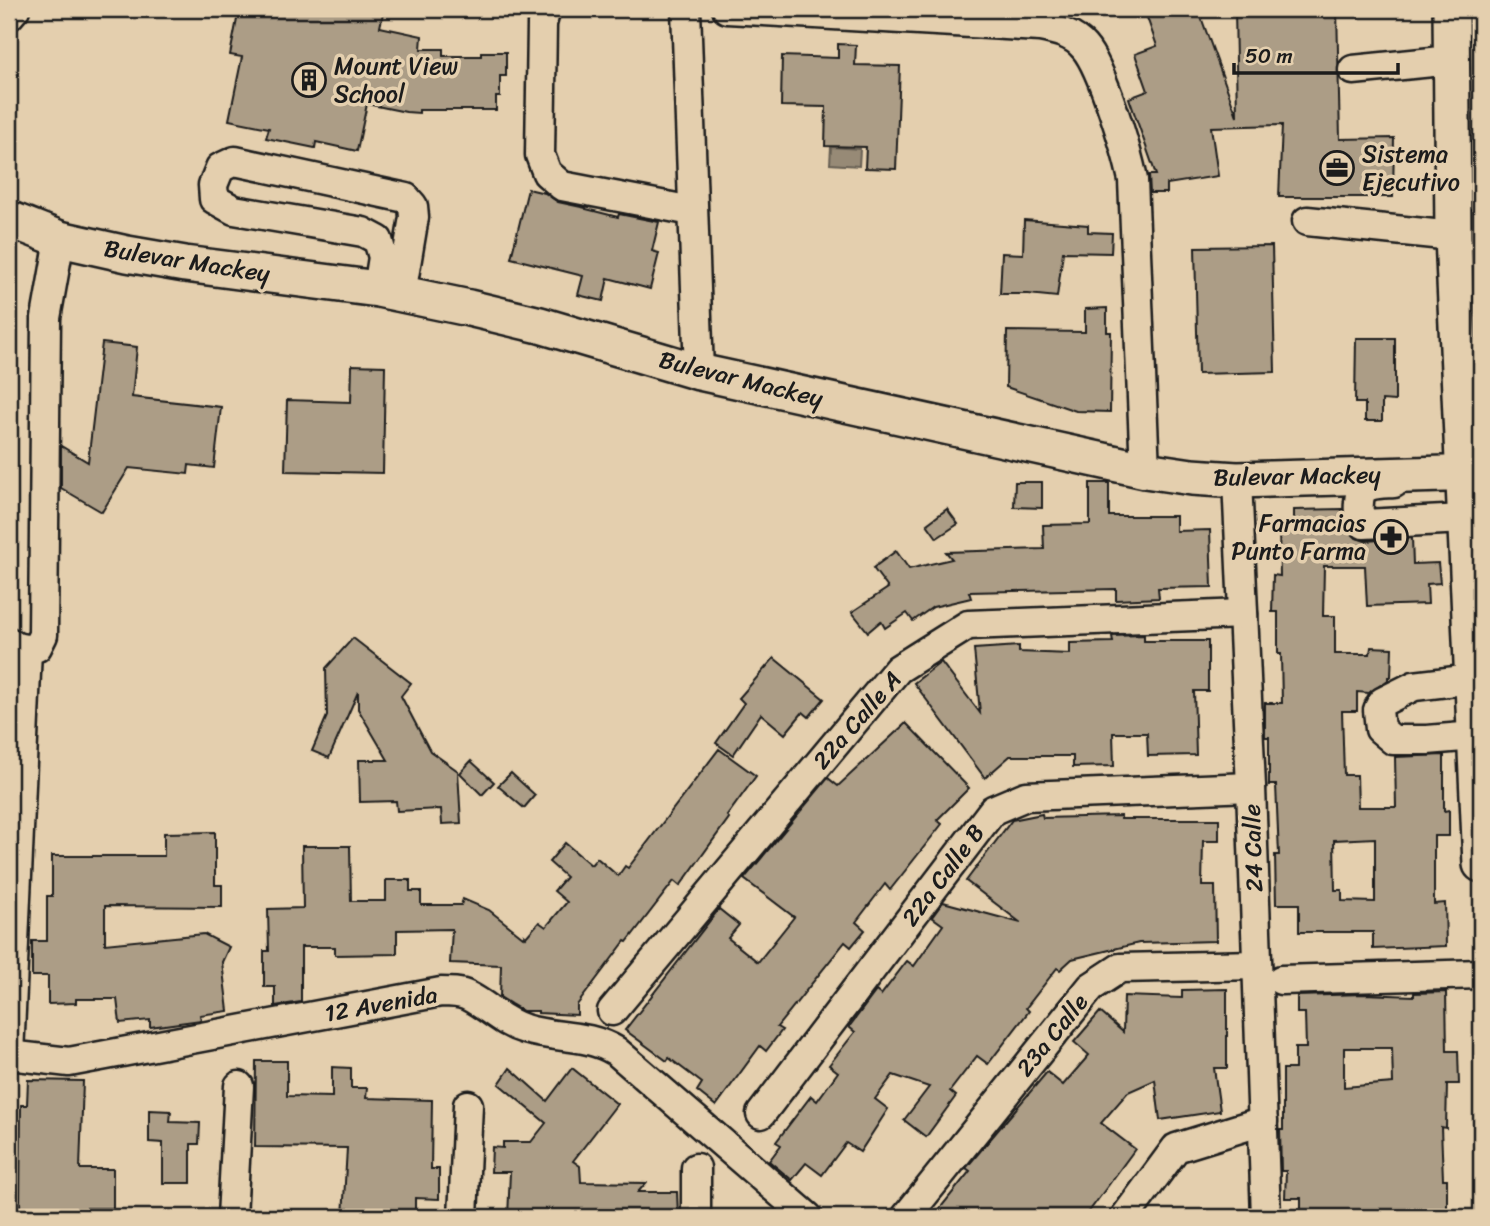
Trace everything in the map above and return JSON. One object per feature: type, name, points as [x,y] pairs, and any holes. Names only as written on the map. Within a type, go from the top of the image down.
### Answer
[{"type":"main road","points":[[1451,9],[1453,236],[1469,475],[1465,519],[1481,864]]},
{"type":"main road","name":"Bulevar Mackey","points":[[9,219],[60,239],[185,264],[389,291],[540,324],[699,372],[1145,470],[1237,480],[1469,475]]},
{"type":"street","points":[[9,16],[15,9]]},
{"type":"street","points":[[546,9],[542,24],[540,155],[547,173],[562,186],[692,211]]},
{"type":"street","points":[[686,9],[699,372]]},
{"type":"street","points":[[727,9],[1040,27],[1072,36],[1084,46],[1093,59],[1128,158],[1133,180],[1145,470]]},
{"type":"street","points":[[1353,70],[1452,60]]},
{"type":"street","points":[[235,161],[406,198],[413,206],[414,217],[389,291],[378,240],[363,232],[234,210],[214,199],[213,185],[220,168],[235,161]]},
{"type":"street","points":[[1307,220],[1453,236]]},
{"type":"street","points":[[9,1055],[18,646],[37,647],[43,635],[46,318],[60,239]]},
{"type":"street","points":[[1465,519],[1364,524],[1358,516],[1359,497],[1369,485],[1469,475]]},
{"type":"street","name":"24 Calle","points":[[1237,480],[1266,1217]]},
{"type":"street","name":"22a Calle A","points":[[612,1011],[898,669],[968,625],[1243,614]]},
{"type":"street","points":[[1472,679],[1414,686],[1382,702],[1378,710],[1380,729],[1393,740],[1475,736]]},
{"type":"street","name":"22a Calle B","points":[[761,1114],[993,810],[1026,796],[1251,788]]},
{"type":"street","name":"23a Calle","points":[[906,1217],[1091,987],[1120,968],[1258,965]]},
{"type":"street","points":[[1282,980],[1481,974]]},
{"type":"street","name":"12 Avenida","points":[[9,1055],[69,1062],[441,992],[456,993],[468,996],[494,1015],[526,1030],[599,1041],[616,1051],[808,1217]]},
{"type":"street","points":[[232,1217],[239,1086]]},
{"type":"street","points":[[463,1217],[468,1105]]},
{"type":"street","points":[[1125,1217],[1177,1148],[1263,1121]]},
{"type":"street","points":[[696,1168],[696,1217]]},
{"type":"shaded area","points":[[831,147],[860,149],[859,166],[830,164]]},
{"type":"building","name":"Mount View School","points":[[239,9],[384,9],[380,27],[422,36],[421,49],[443,49],[443,56],[481,56],[481,52],[506,52],[506,76],[500,76],[500,97],[496,97],[496,110],[419,110],[419,113],[367,104],[357,151],[316,142],[315,148],[266,138],[269,128],[229,120],[242,57],[230,55]]},
{"type":"building","points":[[1144,9],[1198,9],[1237,116],[1235,9],[1337,9],[1340,139],[1394,138],[1393,197],[1279,197],[1282,125],[1211,127],[1218,176],[1167,184],[1167,193],[1150,193],[1149,175],[1156,175],[1129,98],[1148,91],[1135,54],[1157,46]]},
{"type":"building","points":[[838,44],[856,45],[855,65],[900,66],[896,169],[865,168],[866,147],[825,146],[826,107],[781,106],[782,56],[838,58]]},
{"type":"building","points":[[528,189],[545,193],[558,202],[618,217],[619,214],[659,222],[652,251],[659,253],[650,289],[608,278],[603,301],[578,295],[583,276],[511,258]]},
{"type":"building","points":[[1024,220],[1088,225],[1088,232],[1112,233],[1111,253],[1063,252],[1057,297],[1000,294],[1002,253],[1023,254]]},
{"type":"building","points":[[1272,246],[1275,372],[1198,374],[1195,247]]},
{"type":"building","points":[[1107,308],[1107,332],[1111,332],[1110,412],[1076,411],[1006,387],[1007,331],[1085,332],[1085,309]]},
{"type":"building","points":[[1356,338],[1395,338],[1395,401],[1382,400],[1382,421],[1365,421],[1365,403],[1355,403]]},
{"type":"building","points":[[102,343],[137,347],[132,397],[221,407],[214,468],[189,465],[188,474],[129,468],[102,512],[61,488],[61,446],[88,462]]},
{"type":"building","points":[[352,365],[385,366],[383,473],[285,471],[287,400],[351,402]]},
{"type":"building","points":[[1015,482],[1042,482],[1042,508],[1014,507]]},
{"type":"building","points":[[1090,483],[1109,483],[1109,516],[1176,516],[1176,531],[1210,530],[1212,587],[1158,588],[1159,598],[1116,600],[1116,589],[969,592],[971,598],[933,607],[913,621],[907,613],[885,628],[881,621],[868,632],[852,612],[888,588],[873,568],[896,551],[909,569],[952,559],[946,552],[1044,549],[1043,525],[1090,524]]},
{"type":"building","points":[[947,509],[958,524],[937,538],[927,524]]},
{"type":"building","points":[[1342,509],[1346,525],[1356,538],[1365,541],[1412,538],[1413,564],[1438,563],[1440,583],[1427,584],[1428,604],[1367,606],[1365,566],[1324,566],[1323,616],[1335,616],[1335,654],[1370,654],[1371,647],[1392,648],[1391,677],[1369,693],[1357,692],[1357,711],[1342,711],[1344,775],[1357,775],[1358,807],[1396,807],[1395,757],[1444,755],[1444,811],[1449,810],[1449,836],[1434,836],[1434,904],[1445,903],[1446,946],[1373,949],[1373,932],[1299,932],[1299,904],[1276,904],[1275,855],[1279,855],[1276,785],[1269,785],[1269,737],[1265,737],[1265,703],[1282,703],[1278,612],[1272,612],[1273,575],[1280,576],[1279,526],[1294,525],[1294,510]],"holes":[[[1375,838],[1375,902],[1342,901],[1342,890],[1335,890],[1334,840]]]},
{"type":"building","points":[[1144,635],[1144,641],[1208,641],[1208,691],[1194,691],[1196,755],[1148,756],[1147,733],[1113,733],[1114,766],[1073,767],[1073,756],[1010,756],[985,778],[914,683],[941,662],[980,713],[974,649],[1019,646],[1019,652],[1070,654],[1070,643],[1113,642],[1112,636]]},
{"type":"building","points":[[353,638],[411,683],[401,696],[430,751],[458,771],[461,823],[442,824],[441,809],[397,811],[396,801],[360,802],[359,760],[388,760],[358,709],[358,692],[329,758],[312,751],[327,716],[326,668]]},
{"type":"building","points":[[774,658],[824,699],[809,717],[803,712],[785,734],[761,714],[733,755],[716,743],[744,703],[739,698]]},
{"type":"building","points":[[906,723],[969,788],[937,820],[942,824],[890,890],[885,884],[856,922],[865,930],[851,947],[845,942],[777,1027],[782,1030],[766,1051],[760,1046],[716,1106],[697,1091],[702,1083],[625,1030],[719,909],[739,925],[728,938],[758,962],[794,917],[744,879],[828,778],[838,786]]},
{"type":"building","points":[[719,749],[756,776],[680,886],[674,881],[577,1005],[577,1015],[523,1011],[500,997],[501,965],[450,963],[452,929],[397,930],[397,954],[335,955],[335,947],[301,947],[301,1002],[275,1006],[275,987],[264,987],[264,951],[269,951],[268,909],[303,908],[302,846],[350,846],[351,901],[386,901],[386,880],[410,880],[410,891],[421,891],[421,905],[461,905],[463,899],[489,910],[526,937],[539,922],[546,927],[567,902],[554,891],[566,877],[549,862],[565,843],[591,865],[597,858],[618,876],[625,866],[628,868]]},
{"type":"building","points":[[471,761],[494,782],[482,795],[460,773]]},
{"type":"building","points":[[511,773],[535,795],[524,808],[498,786]]},
{"type":"building","points":[[1042,814],[1043,818],[1121,816],[1121,819],[1219,819],[1219,841],[1203,841],[1202,886],[1215,886],[1216,941],[1139,943],[1072,959],[1060,970],[1057,968],[1026,1008],[1029,1011],[988,1064],[977,1056],[950,1091],[956,1096],[926,1137],[904,1120],[929,1087],[893,1075],[875,1099],[888,1109],[860,1152],[846,1143],[822,1175],[806,1163],[792,1180],[769,1161],[781,1145],[776,1142],[811,1096],[817,1101],[838,1072],[829,1065],[855,1032],[849,1027],[876,991],[881,995],[907,961],[914,966],[943,925],[932,917],[943,902],[1021,923],[966,881],[1012,820]]},
{"type":"building","points":[[215,832],[215,885],[222,885],[222,907],[105,906],[105,944],[204,934],[229,947],[222,962],[228,1011],[200,1015],[201,1020],[150,1027],[150,1020],[120,1023],[117,999],[76,999],[76,1003],[48,1004],[48,976],[32,976],[32,941],[47,941],[47,896],[52,896],[52,856],[164,856],[164,833]]},
{"type":"building","points":[[1227,989],[1227,1068],[1214,1068],[1220,1111],[1160,1120],[1155,1080],[1128,1092],[1101,1123],[1135,1149],[1085,1217],[933,1217],[970,1171],[966,1168],[1047,1072],[1063,1085],[1089,1055],[1074,1042],[1100,1012],[1123,1032],[1124,996],[1182,998],[1182,990]]},
{"type":"building","points":[[1446,992],[1447,1051],[1458,1051],[1459,1084],[1447,1084],[1446,1128],[1441,1127],[1443,1179],[1447,1179],[1447,1217],[1301,1217],[1301,1198],[1285,1198],[1286,1171],[1281,1171],[1280,1130],[1283,1130],[1283,1069],[1295,1069],[1295,1048],[1306,1048],[1305,1013],[1297,1013],[1297,996],[1414,996],[1414,993]],"holes":[[[1344,1048],[1392,1048],[1393,1083],[1344,1087]]]},
{"type":"building","points":[[256,1061],[287,1061],[287,1096],[332,1097],[332,1067],[351,1068],[351,1088],[367,1088],[366,1098],[432,1100],[431,1169],[439,1169],[439,1199],[415,1198],[415,1215],[343,1217],[347,1148],[255,1147]]},
{"type":"building","points":[[510,1068],[547,1101],[572,1068],[617,1104],[573,1161],[580,1166],[581,1182],[646,1183],[638,1192],[677,1192],[678,1216],[590,1217],[590,1213],[547,1212],[547,1217],[508,1217],[510,1172],[491,1172],[492,1147],[503,1148],[503,1142],[531,1142],[546,1123],[499,1084]]},
{"type":"building","points":[[28,1080],[83,1081],[80,1169],[113,1169],[113,1208],[75,1208],[75,1217],[20,1217],[21,1105],[27,1105]]},
{"type":"building","points":[[149,1110],[171,1111],[170,1122],[200,1123],[199,1144],[191,1144],[191,1183],[163,1183],[163,1143],[149,1142]]},
{"type":"place","name":"Mount View School","points":[[309,80]]},
{"type":"place","name":"Sistema Ejecutivo","points":[[1337,168]]},
{"type":"place","name":"Farmacias Punto Farma","points":[[1391,537]]}]
